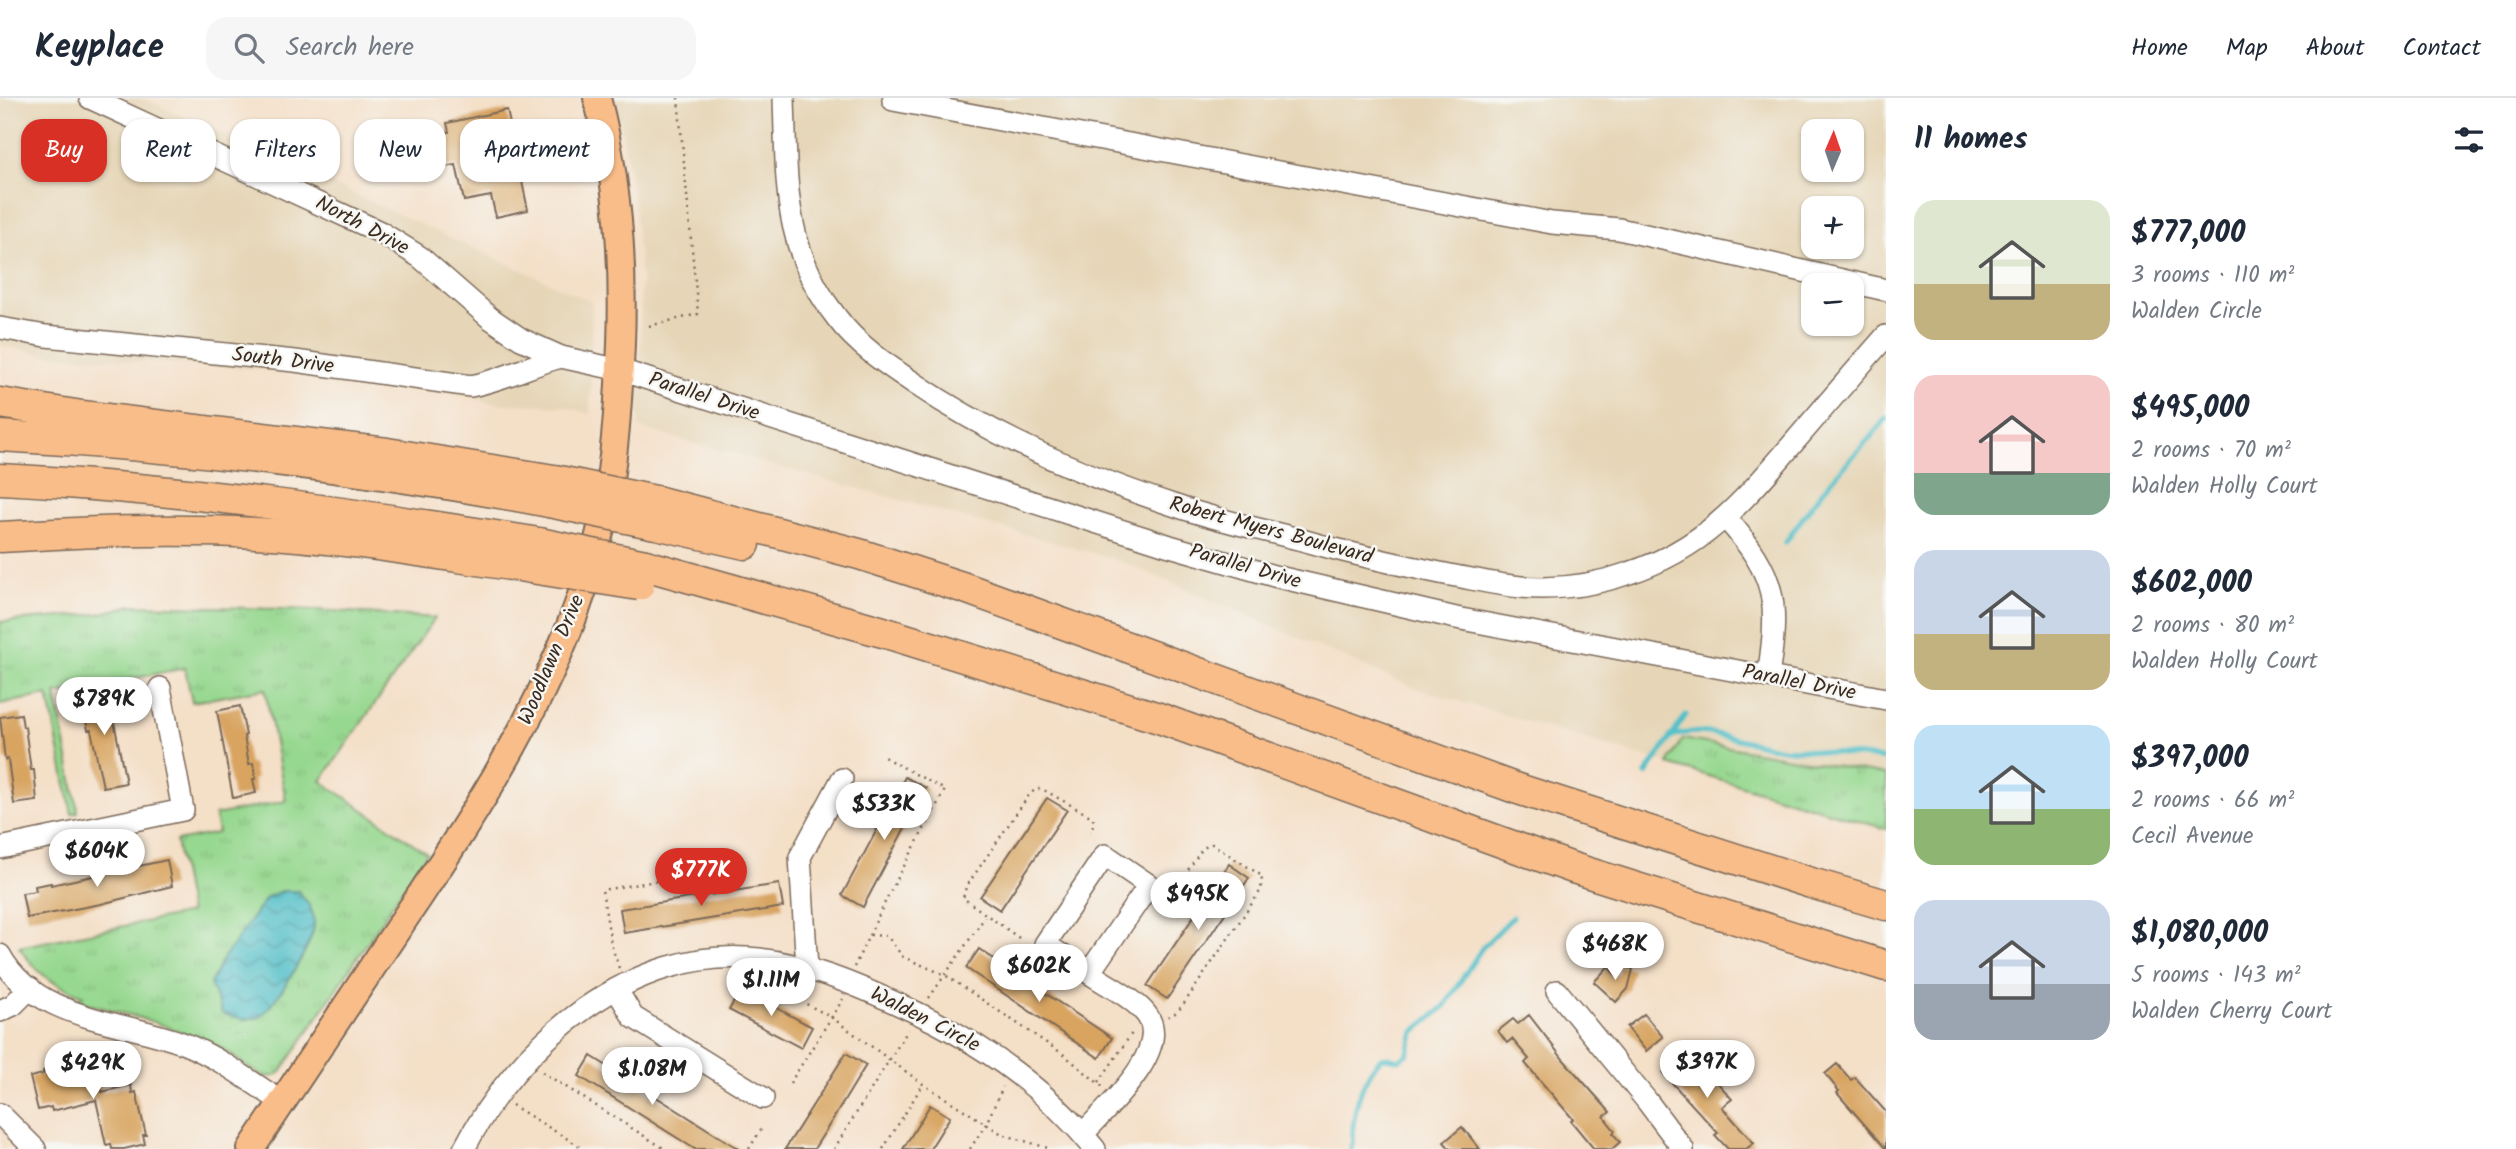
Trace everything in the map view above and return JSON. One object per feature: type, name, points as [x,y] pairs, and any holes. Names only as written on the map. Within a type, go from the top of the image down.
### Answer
[{"type":"highway","points":[[0,403],[82,416],[387,453],[658,513],[1190,669],[1515,788],[1886,905]]},
{"type":"highway","points":[[0,436],[261,458],[398,476],[552,491]]},
{"type":"highway","points":[[0,479],[138,489],[381,517],[535,556],[642,575],[883,632],[1159,718],[1573,868],[1886,966]]},
{"type":"highway","points":[[0,537],[160,530],[257,533],[535,556]]},
{"type":"main road","name":"Woodlawn Drive","points":[[251,1149],[457,841],[505,764],[542,691],[588,574],[604,514],[615,444],[622,297],[620,233],[612,170],[597,98]]},
{"type":"street","name":"North Drive","points":[[90,98],[380,232],[420,257],[491,318],[521,339],[561,357],[620,370]]},
{"type":"street","name":"Robert Myers Boulevard","points":[[784,98],[787,194],[796,244],[807,272],[840,323],[887,365],[983,426],[1077,471],[1178,507],[1335,550],[1415,568],[1521,587],[1557,588],[1594,583],[1629,573],[1693,543],[1726,518],[1886,336]]},
{"type":"street","points":[[893,100],[1552,223],[1619,229],[1886,290]]},
{"type":"street","name":"South Drive","points":[[0,328],[46,336],[295,361],[471,386],[491,382],[561,357]]},
{"type":"street","name":"Parallel Drive","points":[[620,370],[1170,546],[1274,576],[1456,618],[1886,699]]},
{"type":"street","points":[[1726,518],[1744,538],[1758,560],[1772,594],[1775,611],[1774,633],[1768,677]]},
{"type":"street","points":[[0,848],[183,810],[160,688]]},
{"type":"street","points":[[807,968],[800,856],[842,779]]},
{"type":"street","points":[[1089,973],[1149,885],[1105,855],[1045,944],[1146,1014],[1151,1024],[1151,1040],[1143,1065],[1089,1142]]},
{"type":"street","points":[[0,955],[14,975],[57,1006],[155,1035],[206,1054],[282,1102]]},
{"type":"street","name":"Walden Circle","points":[[464,1149],[496,1094],[524,1061],[566,1023],[620,983],[704,959],[758,959],[807,968],[850,982],[934,1020],[971,1041],[1021,1077],[1089,1142]]},
{"type":"street","points":[[620,983],[633,1017],[763,1098]]},
{"type":"street","points":[[0,1011],[13,1005],[30,988]]},
{"type":"street","points":[[1557,991],[1683,1149]]},
{"type":"street","points":[[0,1114],[35,1149]]},
{"type":"path","points":[[649,326],[698,314],[678,98]]},
{"type":"path","points":[[853,970],[945,790],[882,756]]},
{"type":"path","points":[[1019,938],[963,898],[963,892],[1033,791],[1042,789],[1086,812],[1094,821],[1091,832]]},
{"type":"path","points":[[1161,1019],[1177,1012],[1183,1005],[1261,890],[1264,880],[1262,876],[1212,844],[1203,849],[1177,886]]},
{"type":"path","points":[[620,983],[601,890],[656,881],[672,871],[693,867]]},
{"type":"path","points":[[926,1004],[985,916]]},
{"type":"path","points":[[870,935],[887,936],[903,957],[945,975],[1063,1054],[1108,1092]]},
{"type":"path","points":[[750,974],[831,1017],[923,1084],[1002,1134],[1051,1149]]},
{"type":"path","points":[[790,1083],[844,996]]},
{"type":"path","points":[[834,1149],[910,1027]]},
{"type":"path","points":[[1099,1082],[1133,1032]]},
{"type":"path","points":[[534,1067],[665,1149]]},
{"type":"path","points":[[883,1149],[923,1084]]},
{"type":"path","points":[[970,1149],[986,1124],[1004,1084]]},
{"type":"path","points":[[510,1103],[584,1149]]},
{"type":"path","points":[[749,1149],[763,1126]]},
{"type":"shaded area","points":[[0,98],[142,98],[188,119],[121,119],[121,182],[216,182],[216,132],[230,138],[230,182],[327,182],[592,302],[590,414],[565,406],[490,403],[469,396],[315,374],[40,354],[0,345]]},
{"type":"shaded area","points":[[616,98],[1886,98],[1886,775],[1684,739],[1668,764],[1415,688],[1118,560],[639,428],[641,280],[633,192]]},
{"type":"green space","points":[[133,605],[318,610],[435,618],[321,781],[427,853],[281,1072],[275,1076],[255,1072],[224,1050],[188,1034],[76,1001],[83,996],[46,977],[19,947],[190,913],[176,841],[218,833],[215,815],[286,801],[265,689],[192,702],[185,668],[56,694],[78,812],[72,814],[48,695],[0,704],[0,622],[98,614]]},
{"type":"green space","points":[[1683,739],[1886,775],[1886,829],[1668,764]]},
{"type":"water","points":[[281,891],[298,891],[313,914],[314,924],[308,945],[283,989],[259,1017],[244,1019],[222,1013],[210,984],[221,962],[267,897]]},
{"type":"building","points":[[507,110],[509,119],[465,119]]},
{"type":"building","points":[[460,120],[460,182],[522,182],[528,210],[496,217],[491,196],[464,201],[456,165],[446,167],[446,133],[449,132],[447,123]]},
{"type":"building","points":[[97,687],[99,698],[109,696],[126,783],[103,787],[91,730],[88,730],[85,715],[81,715],[79,702],[87,700],[85,690]]},
{"type":"building","points":[[240,706],[249,764],[253,763],[256,779],[253,779],[256,793],[233,798],[217,711]]},
{"type":"building","points":[[21,714],[31,770],[34,770],[37,801],[14,804],[0,717]]},
{"type":"building","points":[[905,777],[926,788],[863,907],[842,895]]},
{"type":"building","points":[[1047,798],[1067,810],[1000,910],[980,897]]},
{"type":"building","points":[[167,860],[172,886],[101,904],[27,918],[22,893],[36,891],[35,886],[51,885]]},
{"type":"building","points":[[1229,864],[1249,878],[1167,999],[1147,986]]},
{"type":"building","points":[[779,884],[783,907],[624,933],[620,909]]},
{"type":"building","points":[[979,949],[1112,1038],[1099,1058],[966,968]]},
{"type":"building","points":[[1620,966],[1633,969],[1628,989],[1616,1002],[1594,982],[1608,967],[1617,976]]},
{"type":"building","points":[[741,989],[812,1027],[801,1048],[729,1010]]},
{"type":"building","points":[[1644,1014],[1663,1037],[1646,1051],[1627,1027]]},
{"type":"building","points":[[1529,1015],[1563,1059],[1610,1112],[1604,1117],[1620,1142],[1612,1149],[1594,1149],[1571,1121],[1573,1119],[1525,1063],[1529,1059],[1512,1039],[1507,1043],[1498,1031],[1513,1019],[1518,1024]]},
{"type":"building","points":[[1689,1050],[1732,1099],[1722,1107],[1754,1143],[1746,1149],[1728,1149],[1715,1135],[1718,1133],[1663,1073]]},
{"type":"building","points":[[846,1053],[866,1065],[814,1149],[785,1149]]},
{"type":"building","points":[[591,1056],[739,1149],[695,1149],[579,1076]]},
{"type":"building","points":[[86,1060],[86,1063],[95,1061],[102,1092],[131,1085],[132,1093],[136,1092],[146,1135],[143,1135],[145,1144],[124,1149],[112,1149],[111,1144],[106,1145],[96,1100],[52,1111],[51,1107],[38,1110],[30,1077]]},
{"type":"building","points":[[1837,1064],[1851,1080],[1855,1077],[1886,1112],[1886,1149],[1837,1093],[1839,1091],[1825,1074]]},
{"type":"building","points":[[930,1105],[950,1117],[930,1149],[903,1149]]},
{"type":"building","points":[[1462,1127],[1480,1149],[1450,1149],[1444,1142]]},
{"type":"waterway","points":[[1785,543],[1825,489],[1886,418]]},
{"type":"waterway","points":[[1646,774],[1686,715]]},
{"type":"waterway","points":[[1671,736],[1692,732],[1711,733],[1782,749],[1886,759]]},
{"type":"waterway","points":[[1351,1149],[1357,1103],[1376,1065],[1381,1058],[1399,1060],[1407,1055],[1414,1032],[1444,1007],[1482,948],[1513,917]]}]
